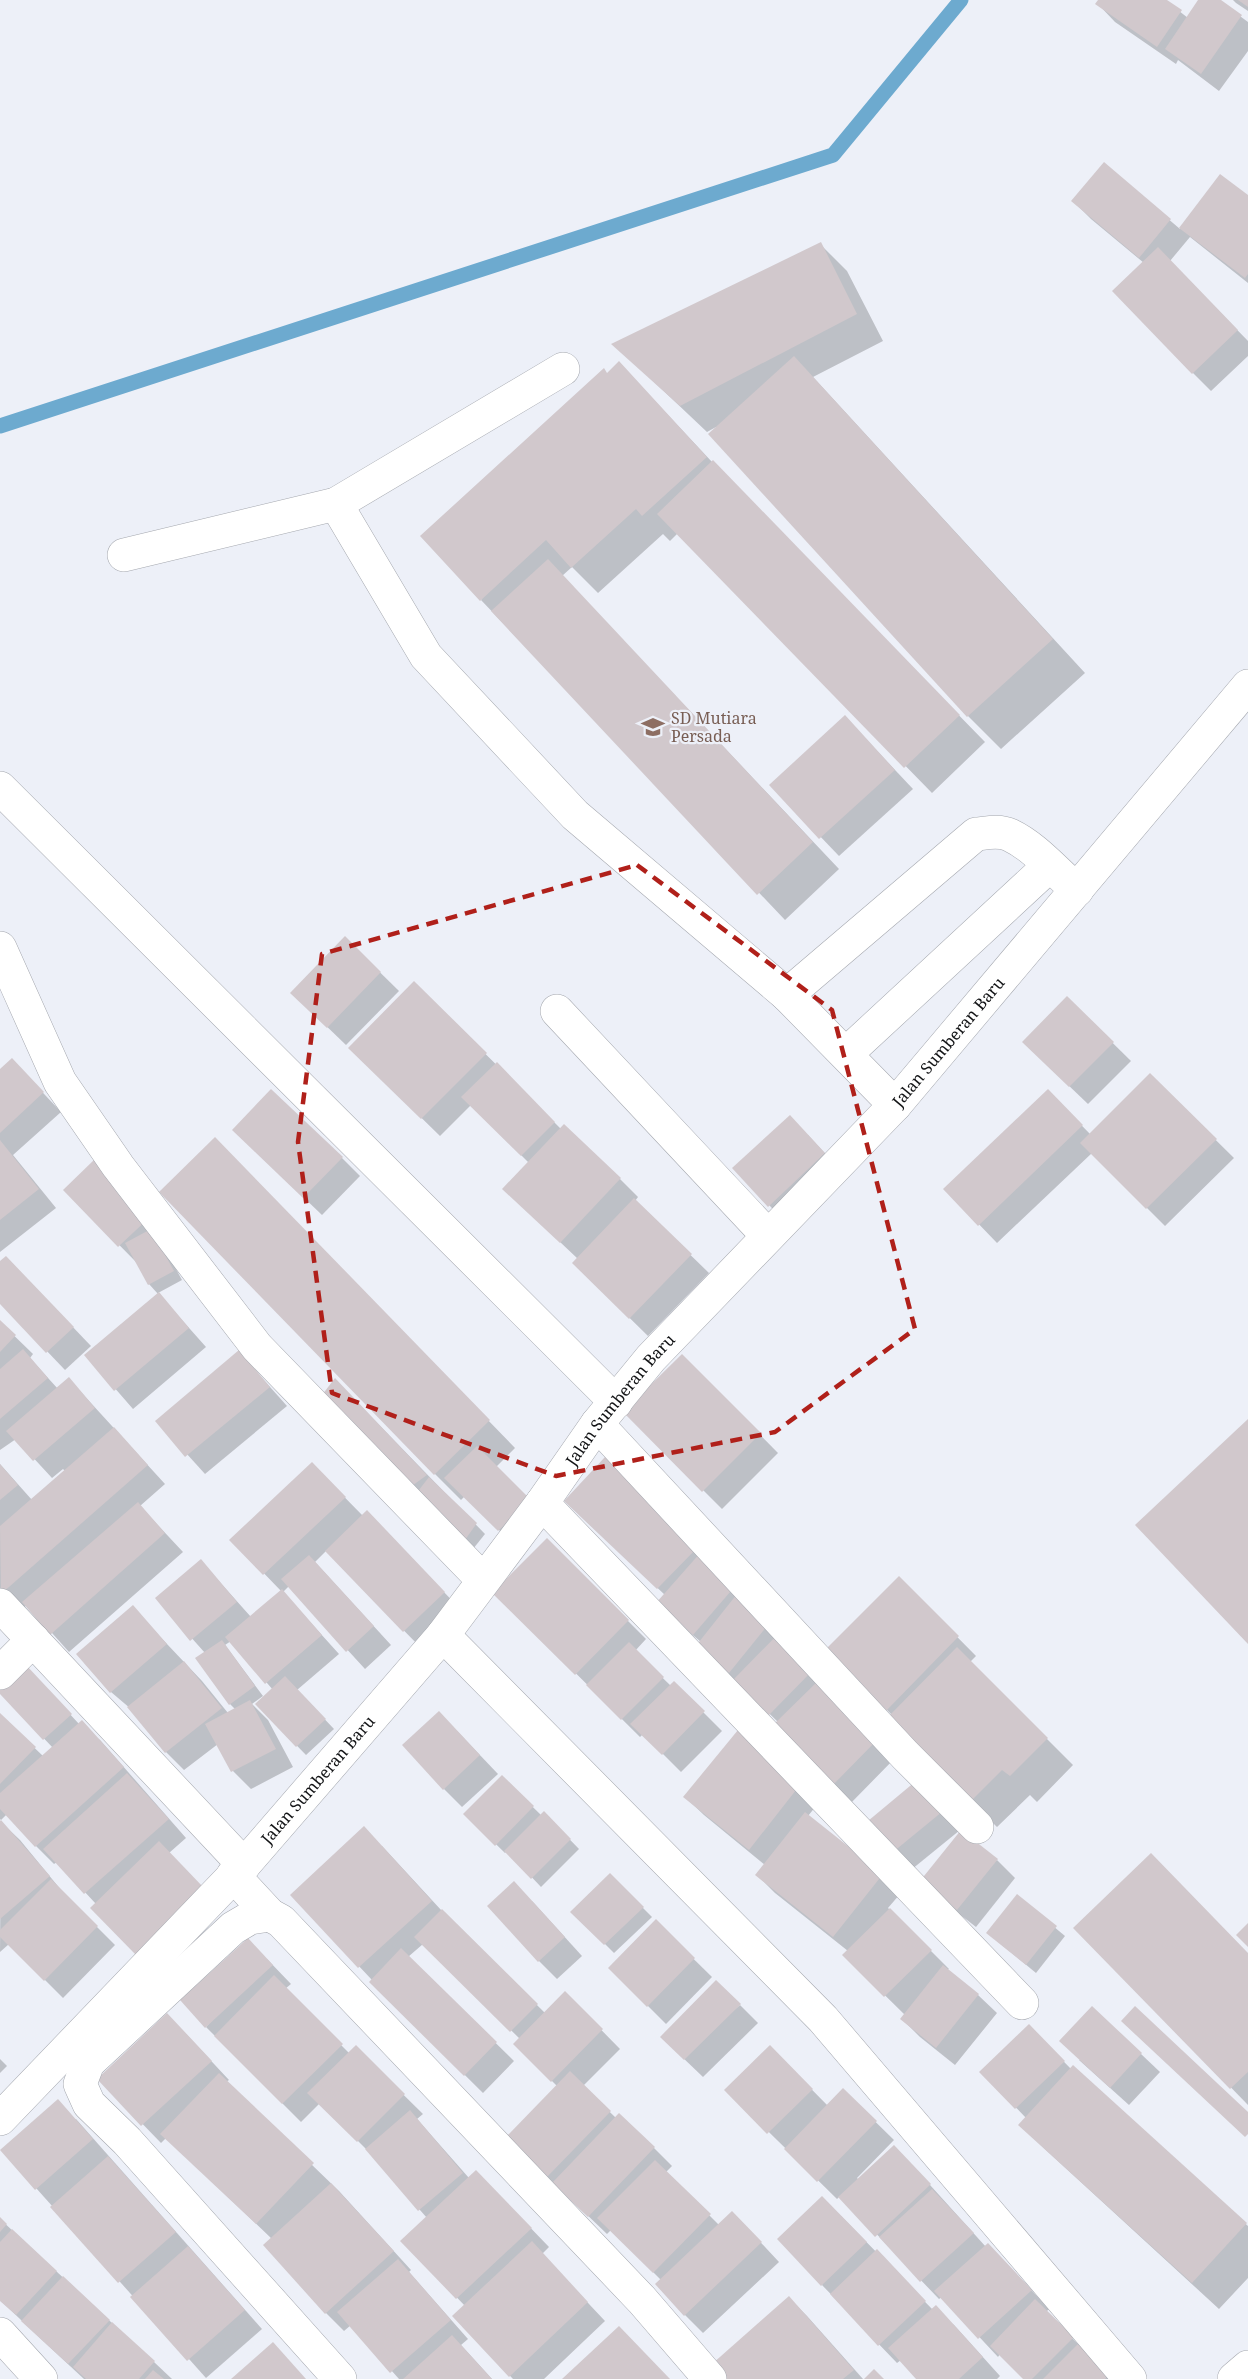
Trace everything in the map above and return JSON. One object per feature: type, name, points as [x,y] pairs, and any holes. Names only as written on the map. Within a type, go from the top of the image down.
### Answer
[{"type":"street","points":[[124,555],[336,504],[563,369]]},
{"type":"street","points":[[336,504],[426,656],[575,815],[787,996],[895,1105]]},
{"type":"street","name":"Jalan Sumberan Baru","points":[[0,2119],[238,1870],[443,1635],[607,1413],[651,1358],[895,1105],[1061,876],[1248,686]]},
{"type":"street","points":[[0,788],[607,1413],[905,1755],[976,1827]]},
{"type":"street","points":[[787,996],[976,834],[993,832],[1009,834],[1061,876],[851,1059]]},
{"type":"street","points":[[0,948],[60,1082],[154,1214],[257,1347],[483,1580]]},
{"type":"street","points":[[557,1011],[768,1236]]},
{"type":"street","points":[[542,1503],[1022,2003]]},
{"type":"street","points":[[0,1605],[238,1870],[270,1915],[281,1921],[454,2101],[642,2300],[710,2379]]},
{"type":"street","points":[[443,1635],[823,2019],[1130,2379]]},
{"type":"street","points":[[0,1673],[33,1640]]},
{"type":"street","points":[[270,1915],[250,1918],[233,1928],[88,2063],[80,2084],[89,2104],[127,2141],[340,2379]]},
{"type":"street","points":[[0,2334],[41,2379]]},
{"type":"street","points":[[1234,2379],[1248,2367]]},
{"type":"highlighted area","points":[[637,865],[832,1010],[915,1329],[775,1432],[556,1476],[332,1393],[298,1142],[322,954]]},
{"type":"building","points":[[1098,0],[1167,0],[1182,10],[1157,47],[1095,4]]},
{"type":"building","points":[[1198,0],[1221,0],[1242,15],[1201,74],[1165,49]]},
{"type":"building","points":[[1238,0],[1248,0],[1248,7]]},
{"type":"building","points":[[1104,162],[1171,219],[1139,258],[1071,201]]},
{"type":"building","points":[[1220,174],[1248,195],[1248,274],[1245,278],[1179,228]]},
{"type":"building","points":[[821,242],[857,314],[680,406],[611,344]]},
{"type":"building","points":[[1158,247],[1238,330],[1192,374],[1112,291]]},
{"type":"building","points":[[794,356],[1053,639],[967,717],[708,434]]},
{"type":"building","points":[[619,361],[707,457],[642,516],[636,509],[571,568],[546,540],[480,601],[420,536],[604,368],[607,373]]},
{"type":"building","points":[[713,460],[960,715],[904,768],[657,514]]},
{"type":"building","name":"SD Mutiara Persada","points":[[548,559],[813,842],[757,895],[491,611]]},
{"type":"building","points":[[845,715],[895,770],[819,839],[769,785]]},
{"type":"building","points":[[345,936],[381,972],[327,1028],[290,993]]},
{"type":"building","points":[[414,981],[487,1053],[421,1119],[348,1048]]},
{"type":"building","points":[[1067,996],[1114,1042],[1069,1087],[1022,1042]]},
{"type":"building","points":[[12,1058],[44,1092],[0,1133],[0,1069]]},
{"type":"building","points":[[497,1062],[555,1122],[521,1156],[461,1097]]},
{"type":"building","points":[[1150,1073],[1217,1139],[1146,1209],[1080,1143]]},
{"type":"building","points":[[271,1089],[343,1157],[303,1198],[232,1130]]},
{"type":"building","points":[[1048,1089],[1083,1125],[978,1226],[943,1189]]},
{"type":"building","points":[[790,1115],[825,1153],[768,1207],[732,1168]]},
{"type":"building","points":[[564,1124],[621,1178],[560,1243],[502,1189]]},
{"type":"building","points":[[215,1137],[490,1420],[434,1475],[159,1192]]},
{"type":"building","points":[[0,1140],[39,1189],[0,1220]]},
{"type":"building","points":[[95,1159],[151,1216],[118,1247],[63,1190]]},
{"type":"building","points":[[634,1198],[692,1254],[629,1319],[572,1263]]},
{"type":"building","points":[[151,1229],[174,1271],[148,1285],[125,1243]]},
{"type":"building","points":[[6,1256],[74,1327],[46,1353],[0,1304],[0,1261]]},
{"type":"building","points":[[159,1292],[189,1328],[114,1391],[84,1355]]},
{"type":"building","points":[[0,1320],[16,1335],[0,1352]]},
{"type":"building","points":[[23,1349],[48,1378],[0,1419],[0,1369]]},
{"type":"building","points":[[239,1350],[270,1387],[185,1457],[155,1421]]},
{"type":"building","points":[[682,1354],[761,1433],[702,1492],[623,1412]]},
{"type":"building","points":[[69,1377],[95,1408],[33,1461],[6,1431]]},
{"type":"building","points":[[335,1378],[427,1475],[405,1491],[319,1399]]},
{"type":"building","points":[[1248,1419],[1248,1644],[1135,1525]]},
{"type":"building","points":[[114,1427],[148,1465],[1,1594],[0,1526]]},
{"type":"building","points":[[477,1446],[531,1500],[498,1531],[444,1478]]},
{"type":"building","points":[[605,1457],[699,1546],[657,1589],[564,1501]]},
{"type":"building","points":[[312,1462],[346,1497],[263,1575],[229,1540]]},
{"type":"building","points":[[0,1464],[18,1485],[0,1500]]},
{"type":"building","points":[[429,1477],[477,1523],[460,1547],[412,1499]]},
{"type":"building","points":[[138,1502],[165,1533],[50,1635],[22,1602]]},
{"type":"building","points":[[367,1510],[445,1592],[403,1632],[325,1551]]},
{"type":"building","points":[[547,1538],[629,1620],[575,1675],[492,1593]]},
{"type":"building","points":[[701,1552],[737,1584],[693,1635],[656,1603]]},
{"type":"building","points":[[309,1555],[374,1626],[346,1652],[281,1579]]},
{"type":"building","points":[[201,1559],[237,1602],[190,1641],[155,1598]]},
{"type":"building","points":[[899,1576],[959,1636],[886,1711],[825,1650]]},
{"type":"building","points":[[282,1589],[322,1635],[265,1684],[225,1637]]},
{"type":"building","points":[[737,1594],[771,1621],[729,1673],[695,1647]]},
{"type":"building","points":[[133,1605],[167,1644],[110,1693],[76,1654]]},
{"type":"building","points":[[781,1631],[817,1666],[769,1715],[733,1680]]},
{"type":"building","points":[[222,1640],[255,1686],[229,1705],[195,1658]]},
{"type":"building","points":[[629,1642],[664,1677],[621,1720],[586,1685]]},
{"type":"building","points":[[957,1647],[1048,1738],[1010,1776],[1002,1770],[970,1802],[886,1719]]},
{"type":"building","points":[[184,1661],[222,1708],[165,1753],[127,1707]]},
{"type":"building","points":[[26,1665],[72,1714],[43,1740],[0,1694],[0,1690]]},
{"type":"building","points":[[285,1676],[326,1719],[296,1747],[255,1704]]},
{"type":"building","points":[[822,1677],[881,1736],[830,1788],[770,1728]]},
{"type":"building","points":[[674,1681],[705,1711],[662,1755],[630,1724]]},
{"type":"building","points":[[250,1700],[276,1749],[231,1772],[205,1724]]},
{"type":"building","points":[[439,1711],[480,1755],[443,1790],[402,1745]]},
{"type":"building","points":[[0,1713],[36,1747],[0,1784]]},
{"type":"building","points":[[82,1720],[124,1767],[35,1847],[0,1809],[0,1793]]},
{"type":"building","points":[[738,1730],[803,1781],[749,1850],[683,1797]]},
{"type":"building","points":[[127,1773],[169,1819],[84,1894],[43,1849]]},
{"type":"building","points":[[502,1775],[534,1806],[495,1846],[463,1814]]},
{"type":"building","points":[[922,1776],[948,1807],[887,1857],[862,1826]]},
{"type":"building","points":[[544,1811],[571,1839],[531,1879],[504,1851]]},
{"type":"building","points":[[805,1812],[883,1874],[833,1937],[755,1875]]},
{"type":"building","points":[[0,1821],[50,1876],[0,1919]]},
{"type":"building","points":[[364,1826],[432,1901],[358,1968],[290,1895]]},
{"type":"building","points":[[961,1830],[998,1859],[957,1910],[920,1881]]},
{"type":"building","points":[[159,1841],[204,1888],[136,1955],[90,1908]]},
{"type":"building","points":[[1151,1853],[1248,1953],[1248,2072],[1230,2089],[1073,1928]]},
{"type":"building","points":[[610,1873],[644,1907],[604,1945],[570,1912]]},
{"type":"building","points":[[51,1879],[98,1926],[44,1981],[0,1937],[0,1930]]},
{"type":"building","points":[[514,1881],[565,1937],[538,1962],[487,1906]]},
{"type":"building","points":[[1017,1894],[1057,1926],[1026,1965],[986,1933]]},
{"type":"building","points":[[890,1908],[932,1950],[884,1997],[842,1955]]},
{"type":"building","points":[[442,1909],[538,2004],[510,2032],[414,1937]]},
{"type":"building","points":[[656,1919],[695,1958],[647,2007],[608,1968]]},
{"type":"building","points":[[1248,1923],[1248,1947],[1236,1935]]},
{"type":"building","points":[[248,1938],[273,1965],[205,2028],[180,2000]]},
{"type":"building","points":[[401,1948],[497,2042],[464,2076],[369,1982]]},
{"type":"building","points":[[943,1965],[979,1994],[936,2048],[900,2019]]},
{"type":"building","points":[[274,1975],[343,2044],[282,2104],[214,2036]]},
{"type":"building","points":[[716,1980],[741,2004],[684,2060],[660,2037]]},
{"type":"building","points":[[565,1991],[603,2029],[551,2082],[513,2044]]},
{"type":"building","points":[[1092,2006],[1142,2053],[1110,2088],[1059,2041]]},
{"type":"building","points":[[1135,2006],[1248,2112],[1248,2134],[1245,2137],[1121,2021]]},
{"type":"building","points":[[167,2013],[212,2061],[141,2126],[97,2079]]},
{"type":"building","points":[[1029,2024],[1065,2061],[1015,2109],[979,2072]]},
{"type":"building","points":[[356,2045],[405,2094],[357,2142],[307,2093]]},
{"type":"building","points":[[770,2045],[813,2089],[767,2134],[724,2090]]},
{"type":"building","points":[[1073,2065],[1247,2223],[1192,2283],[1018,2125]]},
{"type":"building","points":[[570,2071],[611,2111],[546,2178],[505,2138]]},
{"type":"building","points":[[219,2073],[314,2163],[256,2224],[160,2134]]},
{"type":"building","points":[[843,2088],[877,2121],[817,2182],[784,2149]]},
{"type":"building","points":[[58,2099],[93,2139],[35,2190],[0,2150]]},
{"type":"building","points":[[410,2110],[463,2173],[418,2211],[365,2149]]},
{"type":"building","points":[[619,2113],[655,2147],[588,2217],[552,2183]]},
{"type":"building","points":[[894,2145],[931,2184],[875,2237],[838,2197]]},
{"type":"building","points":[[108,2156],[176,2232],[118,2283],[50,2207]]},
{"type":"building","points":[[655,2160],[711,2214],[653,2273],[597,2218]]},
{"type":"building","points":[[476,2170],[532,2228],[456,2299],[400,2241]]},
{"type":"building","points":[[331,2183],[394,2251],[325,2314],[263,2245]]},
{"type":"building","points":[[932,2189],[974,2233],[920,2282],[879,2237]]},
{"type":"building","points":[[822,2196],[867,2242],[821,2286],[777,2239]]},
{"type":"building","points":[[732,2211],[762,2242],[684,2316],[655,2284]]},
{"type":"building","points":[[0,2217],[7,2224],[0,2232]]},
{"type":"building","points":[[12,2229],[57,2271],[16,2315],[0,2301],[0,2242]]},
{"type":"building","points":[[532,2241],[588,2302],[509,2377],[452,2316]]},
{"type":"building","points":[[988,2243],[1032,2290],[978,2339],[934,2291]]},
{"type":"building","points":[[188,2246],[245,2310],[187,2361],[130,2297]]},
{"type":"building","points":[[877,2249],[926,2301],[878,2346],[830,2294]]},
{"type":"building","points":[[398,2259],[451,2320],[390,2373],[337,2312]]},
{"type":"building","points":[[63,2276],[110,2320],[68,2364],[21,2321]]},
{"type":"building","points":[[789,2296],[854,2370],[843,2379],[725,2379],[712,2364]]},
{"type":"building","points":[[1035,2299],[1074,2337],[1032,2379],[1023,2379],[990,2346]]},
{"type":"building","points":[[936,2305],[983,2357],[959,2379],[916,2379],[888,2348]]},
{"type":"building","points":[[112,2322],[155,2361],[139,2379],[86,2379],[73,2367]]},
{"type":"building","points":[[619,2326],[670,2379],[562,2379]]},
{"type":"building","points":[[452,2335],[492,2379],[403,2379]]},
{"type":"building","points":[[1085,2337],[1116,2367],[1105,2379],[1043,2379]]},
{"type":"building","points":[[273,2342],[306,2379],[231,2379]]},
{"type":"building","points":[[874,2369],[884,2379],[864,2379]]},
{"type":"building","points":[[153,2370],[164,2379],[145,2379]]},
{"type":"waterway","points":[[0,426],[833,155],[961,0]]},
{"type":"place","name":"SD Mutiara Persada","points":[[653,727]]}]
